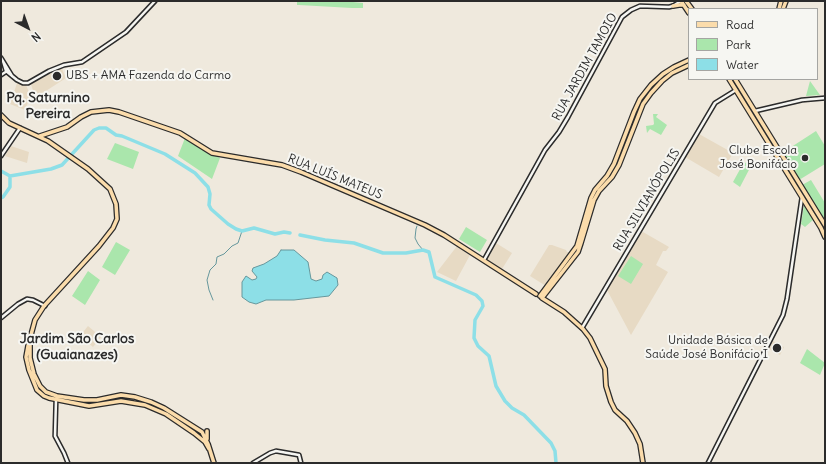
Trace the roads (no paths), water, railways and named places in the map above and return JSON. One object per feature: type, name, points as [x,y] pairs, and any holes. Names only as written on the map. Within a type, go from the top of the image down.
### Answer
[{"type":"main road","points":[[673,6],[677,1]]},
{"type":"main road","points":[[681,1],[688,12]]},
{"type":"main road","points":[[673,6],[684,6]]},
{"type":"main road","points":[[539,296],[575,249],[579,241],[591,198],[615,162],[639,102],[650,86],[664,73],[674,66],[688,60]]},
{"type":"main road","points":[[539,296],[578,252],[594,200],[619,165],[643,104],[656,86],[670,75],[688,66]]},
{"type":"main road","points":[[664,73],[670,75]]},
{"type":"main road","points":[[730,80],[797,188],[825,237]]},
{"type":"main road","points":[[736,80],[825,225]]},
{"type":"main road","points":[[736,90],[741,89]]},
{"type":"main road","points":[[639,102],[643,104]]},
{"type":"main road","points":[[747,108],[755,111]]},
{"type":"main road","name":"RUA LUÍS MATEUS","points":[[40,136],[68,126],[81,116],[91,112],[109,110],[119,112],[180,133],[212,153],[282,165],[301,172],[439,232],[564,312],[582,328],[590,338],[603,364],[607,390],[612,406],[630,424],[638,438],[643,463]]},
{"type":"main road","points":[[1,115],[15,126],[40,136],[48,141],[100,179],[110,189],[116,204],[116,219],[113,228],[45,305],[33,324],[27,347],[27,361],[37,390],[44,396],[56,400],[89,406],[121,400],[157,407],[189,424],[204,435],[207,440]]},
{"type":"main road","points":[[48,141],[49,133]]},
{"type":"main road","points":[[607,176],[609,181]]},
{"type":"main road","points":[[794,184],[799,182]]},
{"type":"main road","points":[[797,188],[799,182]]},
{"type":"main road","points":[[45,305],[36,324],[30,350],[31,365],[35,378],[46,392],[57,396],[84,400],[121,395],[135,397],[151,402],[198,435],[209,449]]},
{"type":"main road","points":[[89,406],[104,398]]},
{"type":"main road","points":[[142,404],[149,405],[151,402]]},
{"type":"main road","points":[[207,431],[207,440],[214,463]]},
{"type":"main road","points":[[198,435],[204,435]]},
{"type":"street","points":[[2,59],[7,71],[13,77],[19,82],[28,83],[48,71],[64,65],[82,62],[126,32],[141,18],[155,1]]},
{"type":"street","points":[[673,6],[681,1]]},
{"type":"street","name":"RUA JARDIM TAMOIO","points":[[484,260],[541,157],[568,117],[622,17],[631,10],[641,6],[673,6]]},
{"type":"street","points":[[1,70],[6,67]]},
{"type":"street","points":[[1,74],[7,71]]},
{"type":"street","name":"RUA SILVIANÓPOLIS","points":[[582,328],[714,104],[721,98],[736,90]]},
{"type":"street","points":[[755,111],[802,100],[825,98]]},
{"type":"street","points":[[15,126],[16,134]]},
{"type":"street","points":[[1,156],[20,128]]},
{"type":"street","points":[[708,463],[782,316],[787,299],[802,194],[805,193]]},
{"type":"street","points":[[1,318],[18,304],[28,300],[33,300],[45,305]]},
{"type":"street","points":[[56,400],[55,435],[68,463]]},
{"type":"street","points":[[253,463],[275,451],[299,455],[301,463]]},
{"type":"water","points":[[281,250],[294,250],[308,262],[311,279],[316,281],[322,279],[323,275],[327,272],[337,278],[338,285],[329,296],[294,300],[266,300],[256,304],[249,302],[242,297],[242,282],[246,276],[252,280],[256,279],[257,277],[252,271],[253,268],[264,264],[277,256]]},
{"type":"waterway","points":[[10,176],[51,169],[62,165],[94,130],[106,128],[116,135],[122,136],[165,154],[195,173],[208,187],[210,194],[209,205],[211,209],[236,229],[242,231],[254,228],[275,234],[284,232],[290,233]]},
{"type":"waterway","points":[[1,171],[10,176]]},
{"type":"waterway","points":[[1,198],[10,187],[10,176]]},
{"type":"waterway","points":[[417,226],[415,238],[423,250]]},
{"type":"waterway","points":[[213,300],[207,280],[210,270],[216,264],[217,257],[224,254],[232,246],[238,243],[242,231]]},
{"type":"waterway","points":[[300,235],[325,240],[354,243],[383,253],[406,253],[423,250],[429,252],[435,277],[476,295],[482,301],[483,306],[475,320],[474,338],[478,346],[489,356],[496,386],[505,401],[512,408],[524,415],[551,443],[555,451],[556,463]]},
{"type":"place","name":"UBS + AMA Fazenda do Carmo","points":[[57,76]]},
{"type":"place","name":"Clube Escola José Bonifácio","points":[[805,158]]},
{"type":"place","name":"Unidade Básica de Saúde José Bonifácio I","points":[[777,348]]},
{"type":"district","name":"Pq. Saturnino Pereira","points":[[48,106]]},
{"type":"district","name":"Jardim São Carlos (Guaianazes)","points":[[77,348]]}]
